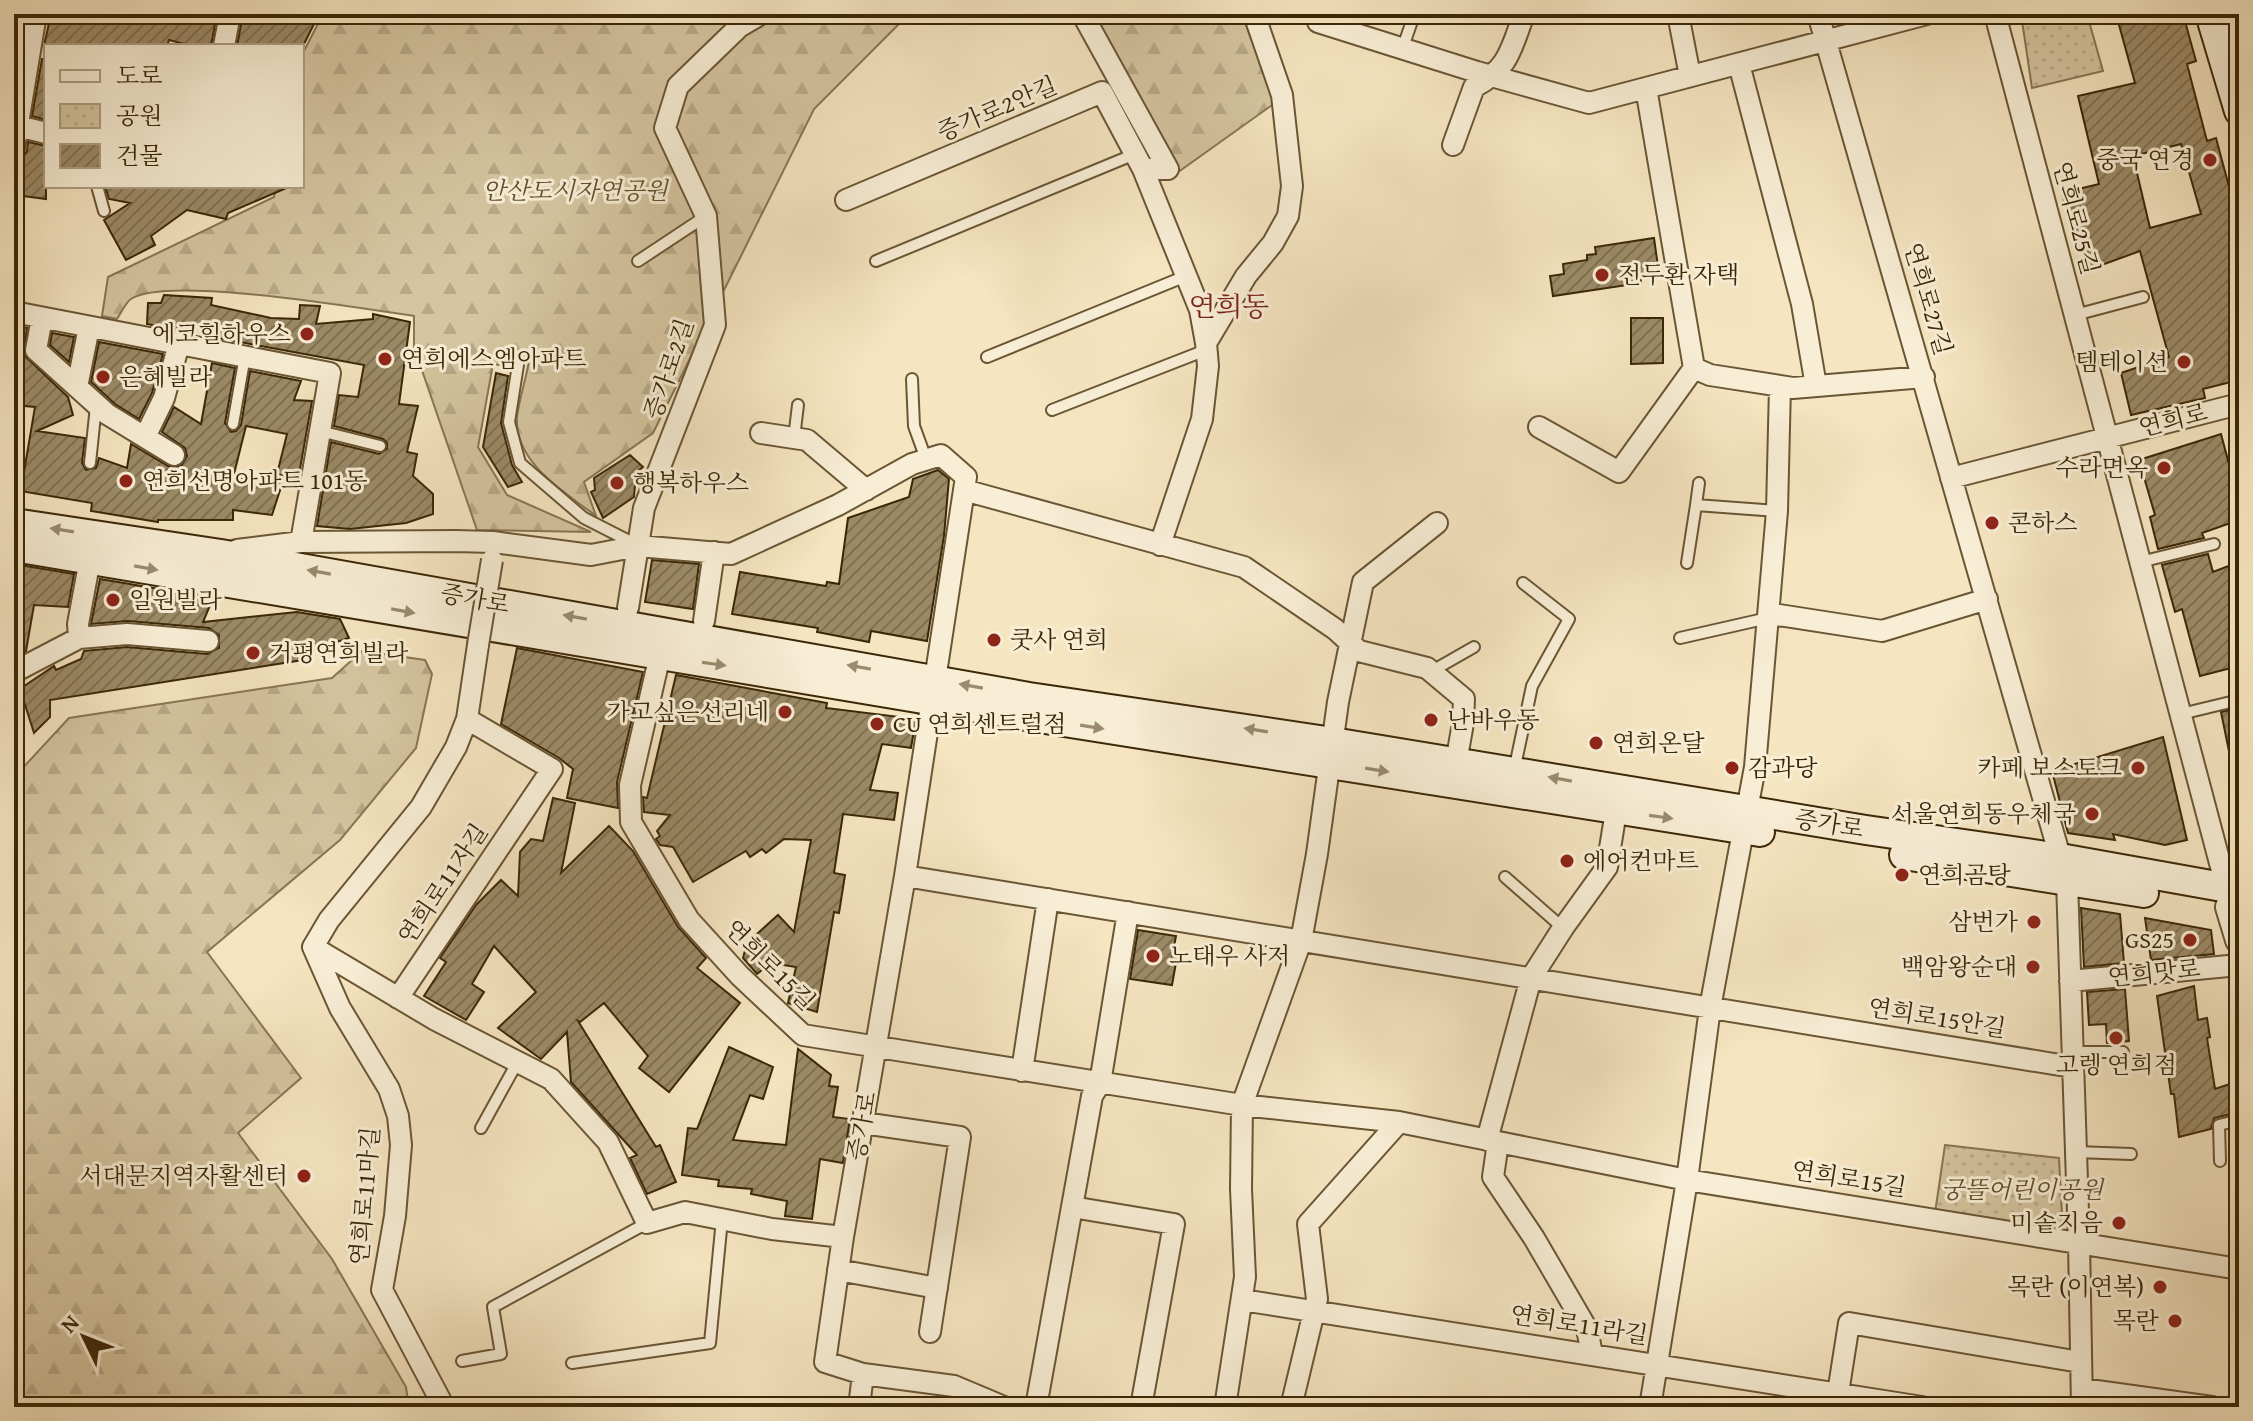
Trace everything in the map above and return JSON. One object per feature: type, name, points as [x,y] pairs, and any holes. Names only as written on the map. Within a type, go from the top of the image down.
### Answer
[{"type":"main road","points":[[2210,14],[2239,111]]},
{"type":"main road","name":"증가로","points":[[14,523],[214,553],[934,690]]},
{"type":"main road","name":"증가로","points":[[14,547],[660,655],[934,690],[1331,752],[1616,811],[1746,820]]},
{"type":"main road","name":"증가로","points":[[1331,752],[1456,763],[1514,772],[1746,820],[2233,899]]},
{"type":"street","points":[[14,148],[36,14]]},
{"type":"street","points":[[224,44],[230,14]]},
{"type":"street","name":"증가로2길","points":[[628,608],[644,508],[715,325],[706,216],[665,128],[678,86],[739,27],[761,14]]},
{"type":"street","points":[[1080,14],[1168,169],[1139,162]]},
{"type":"street","name":"증가로2안길","points":[[1206,346],[1246,276],[1273,243],[1288,216],[1292,186],[1282,95],[1254,14]]},
{"type":"street","points":[[1321,14],[1318,22],[1589,103],[1927,14]]},
{"type":"street","points":[[1453,145],[1474,87],[1494,76],[1506,63],[1524,14]]},
{"type":"street","points":[[1678,14],[1690,76]]},
{"type":"street","name":"연희로27길","points":[[1818,14],[2064,870]]},
{"type":"street","name":"연희로25길","points":[[1995,14],[2233,899]]},
{"type":"street","points":[[1739,64],[1802,304],[1816,386]]},
{"type":"street","points":[[1539,427],[1619,472],[1694,368],[1646,88]]},
{"type":"street","name":"증가로2안길","points":[[846,200],[1102,92],[1139,162],[1200,310],[1206,346],[1208,366],[1202,419],[1160,545]]},
{"type":"street","points":[[18,126],[44,132]]},
{"type":"street","points":[[14,312],[330,373],[301,542]]},
{"type":"street","points":[[42,318],[36,350],[107,414],[174,455]]},
{"type":"street","points":[[77,387],[89,327]]},
{"type":"street","points":[[145,437],[164,398],[179,344]]},
{"type":"street","points":[[1694,368],[1710,375],[1793,388],[1924,377]]},
{"type":"street","points":[[1650,1407],[1687,1180],[1710,1008],[1755,767],[1777,511],[1780,386]]},
{"type":"street","name":"연희로","points":[[2107,436],[2239,404]]},
{"type":"street","points":[[761,433],[807,440],[866,490]]},
{"type":"street","points":[[1951,478],[2107,436]]},
{"type":"street","points":[[214,553],[301,542],[591,555],[638,546],[731,554],[866,490],[912,464],[941,455],[966,477],[964,490],[1244,567],[1335,629],[1359,651],[1427,668],[1464,699],[1456,763]]},
{"type":"street","name":"증가로","points":[[863,1374],[825,1362],[843,1237],[905,876],[964,490]]},
{"type":"street","points":[[1225,1407],[1245,1277],[1241,1189],[1242,1105],[1301,941],[1349,644],[1363,582],[1437,523]]},
{"type":"street","points":[[492,551],[467,719],[456,747],[421,807],[329,920],[313,947],[434,1019],[551,1079],[608,1142],[647,1223],[685,1212],[772,1229],[843,1237]]},
{"type":"street","points":[[704,621],[714,552]]},
{"type":"street","points":[[79,638],[78,624],[90,559]]},
{"type":"street","points":[[1768,618],[1779,615],[1882,631],[1987,599]]},
{"type":"street","points":[[14,672],[79,638],[127,634],[208,641]]},
{"type":"street","name":"연희로15길","points":[[660,655],[630,785],[631,822],[689,920],[740,976],[803,1035],[1242,1105],[1399,1122],[1687,1180],[2239,1269]]},
{"type":"street","name":"연희로11자길","points":[[398,998],[552,769],[467,719]]},
{"type":"street","points":[[1592,1354],[1587,1329],[1534,1238],[1493,1177],[1492,1141],[1531,978],[1607,867],[1616,811]]},
{"type":"street","points":[[2064,870],[2082,1398],[2212,1407]]},
{"type":"street","name":"연희로15안길","points":[[905,876],[1710,1008],[2072,1059]]},
{"type":"street","points":[[1022,1071],[1048,899]]},
{"type":"street","points":[[2233,899],[2239,940]]},
{"type":"street","points":[[1036,1407],[1092,1096],[1100,1083],[1128,912]]},
{"type":"street","name":"연희로11마길","points":[[313,947],[340,1008],[389,1089],[398,1116],[401,1145],[395,1216],[382,1290],[444,1407]]},
{"type":"street","name":"연희맛로","points":[[2070,981],[2239,965]]},
{"type":"street","points":[[1291,1407],[1317,1299],[1308,1224],[1399,1122]]},
{"type":"street","points":[[863,1123],[960,1137],[930,1332]]},
{"type":"street","points":[[1072,1207],[1174,1224],[1141,1407]]},
{"type":"street","points":[[838,1270],[937,1288]]},
{"type":"street","name":"연희로11라길","points":[[1242,1300],[1922,1407]]},
{"type":"street","points":[[1838,1393],[1849,1323],[2080,1362]]},
{"type":"street","points":[[859,1407],[863,1374],[954,1386],[1004,1407]]},
{"type":"lane","points":[[1403,47],[1413,18]]},
{"type":"lane","points":[[876,261],[1139,162]]},
{"type":"lane","points":[[98,188],[104,211]]},
{"type":"lane","points":[[638,261],[706,216]]},
{"type":"lane","points":[[987,357],[1186,276]]},
{"type":"lane","points":[[2075,315],[2143,297]]},
{"type":"lane","points":[[1052,410],[1206,346]]},
{"type":"lane","points":[[233,424],[245,356]]},
{"type":"lane","points":[[518,365],[509,422],[520,463],[584,518],[638,546]]},
{"type":"lane","points":[[912,379],[914,426],[926,459]]},
{"type":"lane","points":[[90,463],[96,404]]},
{"type":"lane","points":[[794,438],[798,405]]},
{"type":"lane","points":[[319,431],[380,446]]},
{"type":"lane","points":[[1687,563],[1699,483]]},
{"type":"lane","points":[[1696,505],[1777,511]]},
{"type":"lane","points":[[2140,562],[2214,544]]},
{"type":"lane","points":[[1514,772],[1532,686],[1569,619],[1523,583]]},
{"type":"lane","points":[[1680,638],[1768,618]]},
{"type":"lane","points":[[1432,671],[1474,647]]},
{"type":"lane","points":[[2181,714],[2239,700]]},
{"type":"lane","points":[[1505,877],[1563,928]]},
{"type":"lane","points":[[2072,1059],[2123,1052]]},
{"type":"lane","points":[[481,1128],[518,1061]]},
{"type":"lane","points":[[2220,1161],[2219,1125],[2239,1120]]},
{"type":"lane","points":[[2076,1152],[2131,1154]]},
{"type":"lane","points":[[572,1363],[710,1343],[722,1219]]},
{"type":"lane","points":[[462,1361],[501,1354],[493,1307],[647,1223]]},
{"type":"green space","name":"안산도시자연공원","points":[[323,14],[909,14],[814,109],[653,433],[584,482],[596,516],[544,475],[524,448],[518,433],[517,417],[529,361],[515,358],[511,367],[493,364],[478,447],[507,495],[591,532],[477,530],[414,347],[414,316],[267,296],[183,291],[151,293],[131,299],[117,319],[102,316],[108,277],[274,197],[276,188],[304,188],[304,51]]},
{"type":"green space","points":[[1091,14],[1242,14],[1275,103],[1174,175]]},
{"type":"green space","points":[[2021,14],[2087,14],[2103,71],[2032,88]]},
{"type":"green space","points":[[362,651],[425,660],[432,674],[416,748],[340,840],[207,952],[301,1078],[238,1133],[332,1259],[406,1387],[409,1407],[14,1407],[14,787],[19,772],[69,718],[332,678]]},
{"type":"green space","name":"궁뜰어린이공원","points":[[1945,1145],[2059,1158],[2063,1233],[1935,1213]]},
{"type":"building","points":[[51,14],[217,14],[211,44],[184,44],[169,40],[168,44],[44,44]]},
{"type":"building","points":[[243,14],[319,14],[304,44],[237,44]]},
{"type":"building","points":[[2116,14],[2183,14],[2196,61],[2187,64],[2207,141],[2216,138],[2239,224],[2239,380],[2203,389],[2205,398],[2131,415],[2121,373],[2169,357],[2140,251],[2088,270],[2075,227],[2071,228],[2062,193],[2099,184],[2078,96],[2135,83]],"holes":[[[2181,144],[2201,214],[2150,228],[2133,156]]]},
{"type":"building","points":[[42,59],[44,59],[44,119],[32,116]]},
{"type":"building","points":[[28,142],[44,146],[46,199],[15,195],[21,159],[27,151]]},
{"type":"building","points":[[106,188],[286,188],[228,213],[226,219],[187,210],[151,236],[155,245],[126,260],[104,220],[130,203],[109,199]]},
{"type":"building","name":"전두환 자택","points":[[1654,238],[1659,274],[1640,276],[1641,283],[1553,296],[1550,276],[1564,274],[1563,264],[1587,260],[1587,255],[1596,254],[1595,247]]},
{"type":"building","points":[[164,295],[212,298],[211,305],[271,318],[299,319],[300,305],[320,306],[316,324],[373,319],[373,314],[410,322],[399,404],[418,406],[407,452],[417,454],[413,476],[433,494],[433,514],[406,523],[350,529],[317,526],[331,442],[379,454],[387,449],[383,439],[334,426],[339,395],[358,397],[364,365],[218,338],[221,328],[178,325],[177,330],[147,324],[148,303],[161,303]]},
{"type":"building","points":[[1631,318],[1663,318],[1663,363],[1631,364]]},
{"type":"building","points":[[14,325],[27,328],[24,355],[68,397],[73,415],[37,431],[85,438],[82,463],[86,470],[96,468],[99,458],[127,468],[131,444],[168,466],[181,466],[187,456],[185,448],[162,432],[174,407],[201,424],[212,363],[235,368],[225,423],[231,432],[241,425],[250,371],[301,381],[294,400],[312,401],[298,480],[277,474],[287,434],[246,426],[233,478],[282,484],[272,515],[233,510],[233,520],[158,522],[91,511],[92,503],[14,490],[14,471],[24,472],[35,407],[14,405]]},
{"type":"building","points":[[52,333],[74,337],[69,362],[50,345]]},
{"type":"building","points":[[99,342],[163,354],[152,393],[139,419],[115,404],[91,382]]},
{"type":"building","points":[[496,373],[508,376],[501,423],[512,465],[522,482],[508,487],[483,447]]},
{"type":"building","points":[[2221,434],[2235,487],[2239,485],[2239,520],[2202,533],[2204,538],[2158,549],[2150,517],[2155,515],[2139,460]]},
{"type":"building","name":"행복하우스","points":[[630,455],[643,467],[638,471],[642,476],[635,485],[634,497],[603,518],[591,492],[595,490],[594,478]]},
{"type":"building","points":[[938,470],[949,479],[944,536],[927,641],[871,631],[869,642],[817,632],[818,628],[732,614],[740,572],[826,586],[827,582],[839,584],[848,518],[909,497],[913,479]]},
{"type":"building","points":[[2208,554],[2213,572],[2239,562],[2239,666],[2200,676],[2182,609],[2175,612],[2162,565]]},
{"type":"building","points":[[652,560],[699,564],[693,609],[645,602]]},
{"type":"building","points":[[14,564],[74,574],[68,607],[34,605],[26,651],[14,657]]},
{"type":"building","name":"거평연희빌라","points":[[100,579],[213,598],[203,622],[297,612],[340,619],[349,638],[312,650],[309,659],[50,700],[50,717],[34,733],[20,689],[54,666],[56,670],[81,659],[84,651],[127,647],[207,654],[219,648],[219,635],[209,628],[128,621],[91,624]]},
{"type":"building","points":[[517,648],[643,672],[617,782],[618,808],[567,798],[573,769],[501,724]]},
{"type":"building","points":[[676,675],[827,703],[826,708],[916,719],[911,748],[882,744],[870,790],[898,793],[894,820],[843,814],[834,873],[845,875],[839,913],[834,912],[817,1012],[788,1003],[796,967],[771,963],[757,974],[743,958],[747,943],[778,915],[794,932],[811,840],[784,839],[766,853],[762,849],[750,857],[746,851],[693,882],[673,847],[660,845],[656,839],[660,836],[657,831],[670,815],[644,812],[643,797],[647,798]]},
{"type":"building","points":[[2239,708],[2239,760],[2231,761],[2221,712]]},
{"type":"building","points":[[2163,737],[2187,840],[2165,845],[2113,834],[2115,840],[2068,833],[2052,771]]},
{"type":"building","points":[[553,798],[575,803],[561,873],[609,826],[633,851],[678,927],[706,958],[697,968],[740,1003],[669,1092],[639,1068],[648,1056],[604,1003],[578,1021],[656,1147],[660,1145],[676,1182],[647,1194],[630,1158],[637,1155],[571,1082],[567,1032],[541,1059],[498,1028],[536,992],[494,946],[472,984],[484,992],[466,1020],[424,996],[446,962],[440,958],[476,905],[501,880],[518,896],[520,852],[531,839],[543,841]]},
{"type":"building","points":[[2081,908],[2120,914],[2124,963],[2084,967]]},
{"type":"building","points":[[2145,918],[2211,930],[2214,954],[2151,960]]},
{"type":"building","name":"노태우 사저","points":[[1138,930],[1176,936],[1172,956],[1177,957],[1172,985],[1130,979]]},
{"type":"building","points":[[2194,986],[2198,1020],[2207,1018],[2215,1089],[2239,1081],[2239,1112],[2214,1118],[2211,1129],[2179,1137],[2157,996]]},
{"type":"building","points":[[2125,989],[2129,1041],[2107,1043],[2106,1024],[2089,1025],[2087,992]]},
{"type":"building","points":[[729,1047],[773,1067],[763,1099],[750,1095],[733,1140],[786,1145],[798,1049],[831,1075],[829,1086],[838,1087],[833,1117],[850,1119],[843,1163],[820,1159],[812,1219],[785,1216],[787,1201],[751,1194],[752,1189],[718,1186],[719,1180],[682,1175],[688,1128],[697,1129]]},
{"type":"place","name":"중국 연경","points":[[2210,160]]},
{"type":"place","name":"전두환 자택","points":[[1602,275]]},
{"type":"place","name":"에코힐하우스","points":[[307,334]]},
{"type":"place","name":"연희에스엠아파트","points":[[385,359]]},
{"type":"place","name":"템테이션","points":[[2184,362]]},
{"type":"place","name":"은혜빌라","points":[[103,377]]},
{"type":"place","name":"수라면옥","points":[[2164,468]]},
{"type":"place","name":"연희선명아파트 101동","points":[[126,481]]},
{"type":"place","name":"행복하우스","points":[[617,483]]},
{"type":"place","name":"콘하스","points":[[1992,523]]},
{"type":"place","name":"일원빌라","points":[[113,600]]},
{"type":"place","name":"쿳사 연희","points":[[994,640]]},
{"type":"place","name":"거평연희빌라","points":[[253,653]]},
{"type":"place","name":"가고싶은선리네","points":[[785,712]]},
{"type":"place","name":"난바우동","points":[[1431,720]]},
{"type":"place","name":"CU 연희센트럴점","points":[[877,724]]},
{"type":"place","name":"연희온달","points":[[1596,743]]},
{"type":"place","name":"감과당","points":[[1732,768]]},
{"type":"place","name":"카페 보스토크","points":[[2138,768]]},
{"type":"place","name":"서울연희동우체국","points":[[2092,814]]},
{"type":"place","name":"에어컨마트","points":[[1567,861]]},
{"type":"place","name":"연희곰탕","points":[[1902,875]]},
{"type":"place","name":"삼번가","points":[[2034,922]]},
{"type":"place","name":"GS25","points":[[2190,940]]},
{"type":"place","name":"노태우 사저","points":[[1153,956]]},
{"type":"place","name":"백암왕순대","points":[[2033,967]]},
{"type":"place","name":"고렝 연희점","points":[[2116,1038]]},
{"type":"place","name":"서대문지역자활센터","points":[[304,1176]]},
{"type":"place","name":"미솥지음","points":[[2119,1223]]},
{"type":"place","name":"목란 (이연복)","points":[[2160,1287]]},
{"type":"place","name":"목란","points":[[2175,1321]]},
{"type":"district","name":"연희동","points":[[1229,306]]}]
